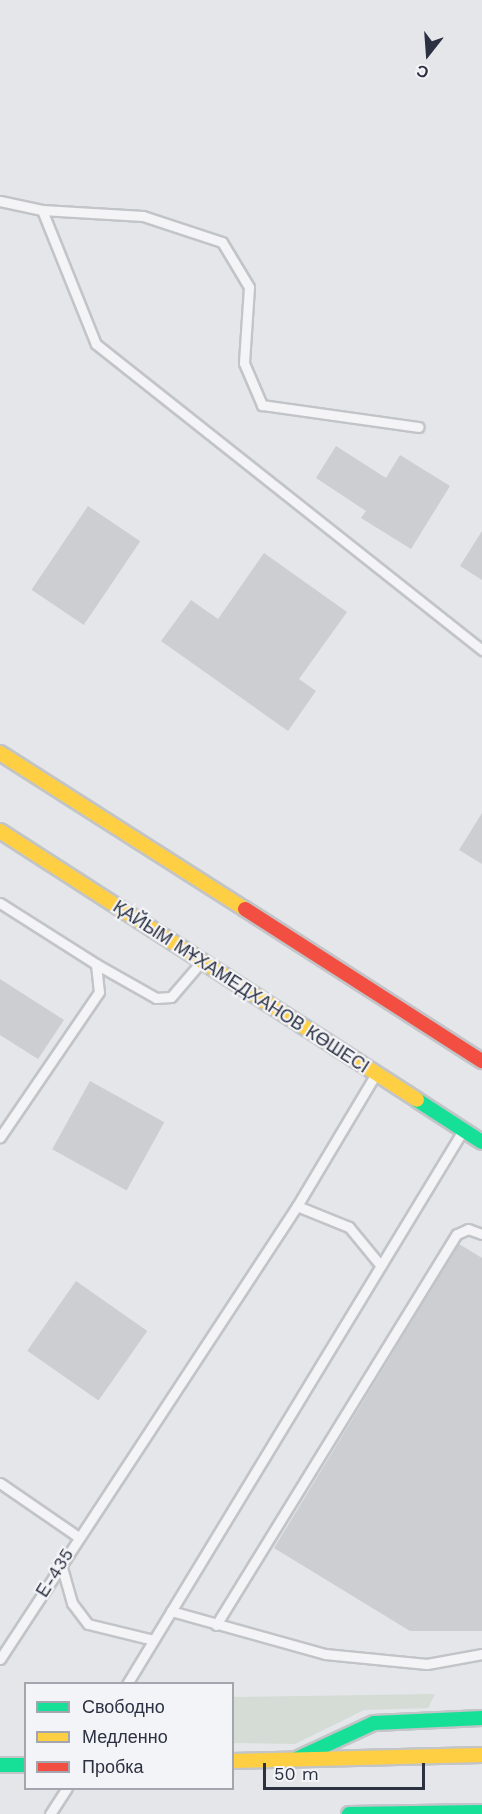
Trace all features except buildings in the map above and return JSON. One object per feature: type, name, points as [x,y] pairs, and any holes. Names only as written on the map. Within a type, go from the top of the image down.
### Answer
[{"type":"main road","points":[[0,753],[482,1061]]},
{"type":"main road","name":"ҚАЙЫМ МҰХАМЕДХАНОВ КӨШЕСІ","points":[[0,831],[482,1142]]},
{"type":"main road","points":[[296,1760],[374,1723],[482,1718]]},
{"type":"main road","points":[[234,1761],[482,1755]]},
{"type":"main road","points":[[0,1765],[24,1765]]},
{"type":"main road","points":[[350,1814],[482,1812]]},
{"type":"lane","points":[[0,201],[42,210],[143,216],[222,242],[249,286],[244,363],[262,405],[418,427]]},
{"type":"lane","points":[[42,210],[96,344],[482,650]]},
{"type":"lane","points":[[0,903],[96,964],[156,998],[171,997],[202,961]]},
{"type":"lane","points":[[0,1137],[99,992],[96,964]]},
{"type":"lane","points":[[77,1536],[297,1206],[376,1073]]},
{"type":"lane","points":[[128,1682],[463,1130]]},
{"type":"lane","points":[[297,1206],[349,1227],[381,1266]]},
{"type":"lane","points":[[216,1625],[457,1234],[468,1229],[482,1234]]},
{"type":"lane","name":"Е-435","points":[[0,1483],[77,1536],[0,1659]]},
{"type":"lane","points":[[61,1564],[72,1603],[88,1624],[153,1640]]},
{"type":"lane","points":[[171,1611],[325,1654],[427,1664],[482,1654]]},
{"type":"lane","points":[[50,1814],[66,1790]]},
{"type":"shaded area","points":[[435,1694],[428,1708],[364,1710],[295,1744],[234,1743],[234,1697]]},
{"type":"traffic: fast","points":[[417,1100],[482,1142]]},
{"type":"traffic: fast","points":[[296,1759],[374,1723],[482,1718]]},
{"type":"traffic: fast","points":[[0,1765],[24,1765]]},
{"type":"traffic: fast","points":[[349,1814],[482,1812]]},
{"type":"traffic: slow","points":[[0,753],[245,909]]},
{"type":"traffic: slow","points":[[0,831],[417,1100]]},
{"type":"traffic: slow","points":[[234,1761],[482,1755]]},
{"type":"traffic: jam","points":[[245,909],[482,1061]]}]
